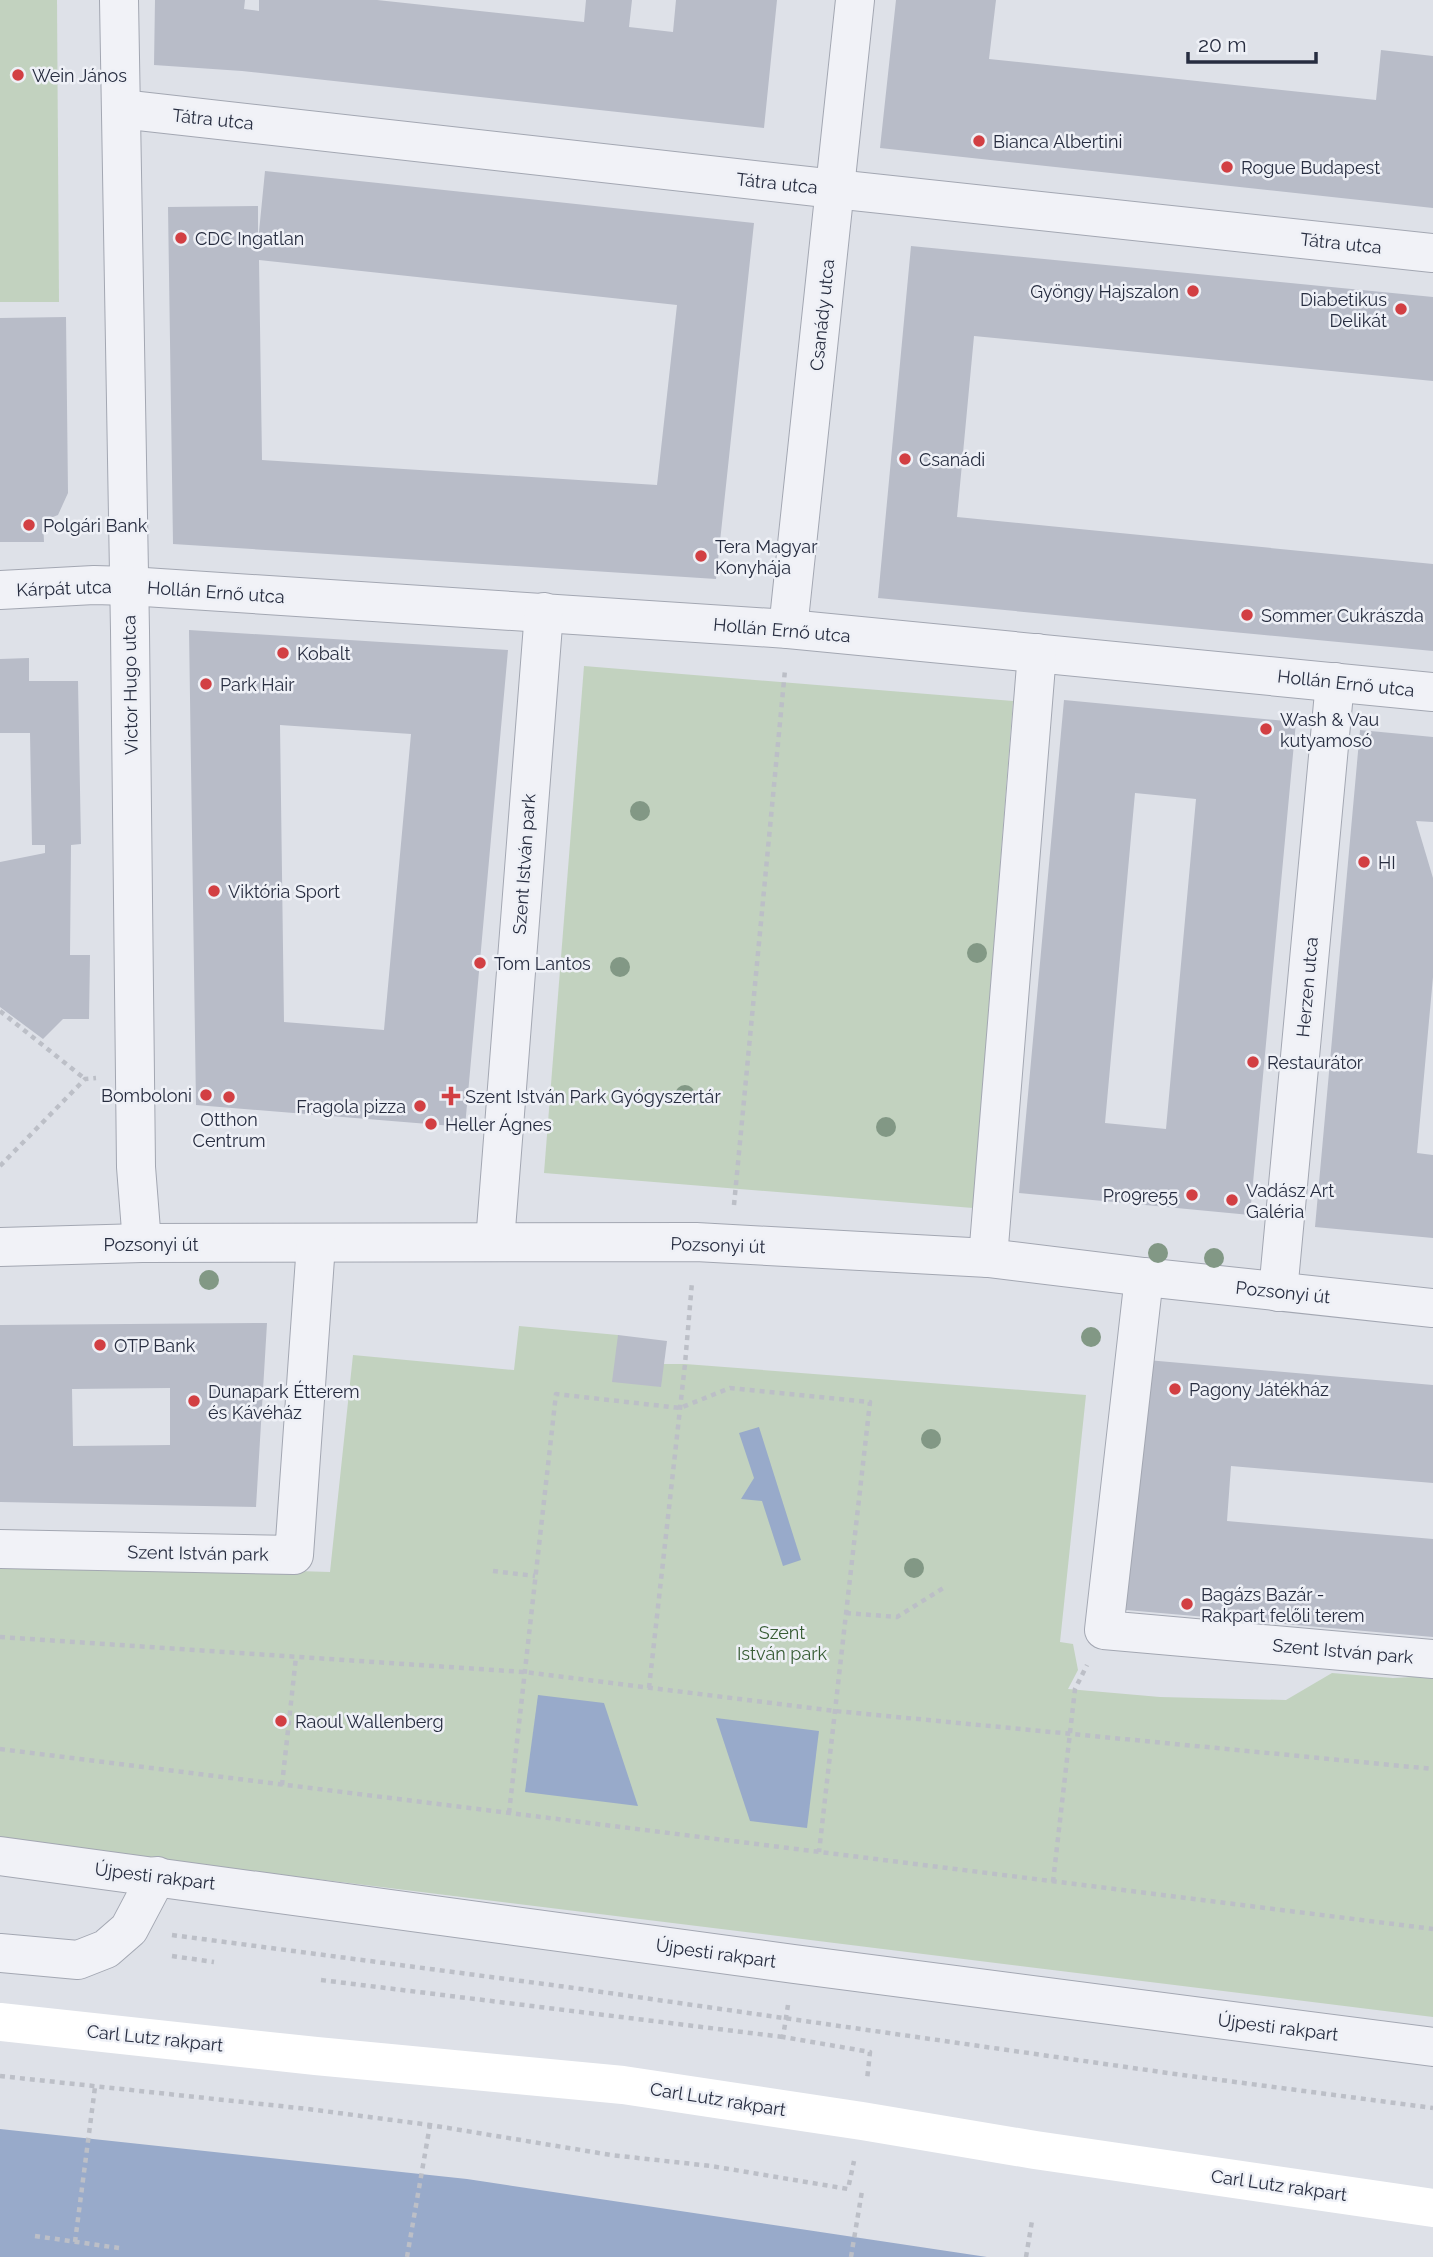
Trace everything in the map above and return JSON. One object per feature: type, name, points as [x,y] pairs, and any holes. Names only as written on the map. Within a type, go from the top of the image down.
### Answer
[{"type":"main road","name":"Carl Lutz rakpart","points":[[0,2022],[623,2085],[1035,2150],[1433,2207]]},
{"type":"street","name":"Victor Hugo utca","points":[[119,0],[136,1167],[142,1243]]},
{"type":"street","name":"Csanády utca","points":[[789,629],[855,0]]},
{"type":"street","name":"Tátra utca","points":[[121,109],[835,190],[1433,253]]},
{"type":"street","name":"Kárpát utca","points":[[0,590],[129,586]]},
{"type":"street","name":"Hollán Ernő utca","points":[[129,586],[789,629],[1433,692]]},
{"type":"street","name":"Szent István park","points":[[495,1242],[544,612]]},
{"type":"street","points":[[988,1258],[1037,653]]},
{"type":"street","name":"Herzen utca","points":[[1278,1292],[1335,682]]},
{"type":"street","name":"Pozsonyi út","points":[[0,1247],[142,1243],[713,1243],[988,1258],[1433,1308]]},
{"type":"street","name":"Szent István park","points":[[0,1549],[294,1555],[316,1244]]},
{"type":"street","points":[[1104,1630],[1144,1277]]},
{"type":"street","name":"Szent István park","points":[[1104,1630],[1433,1659]]},
{"type":"street","name":"Újpesti rakpart","points":[[0,1856],[1433,2047]]},
{"type":"street","points":[[0,1954],[78,1960],[106,1949],[129,1929],[157,1876]]},
{"type":"path","points":[[649,1688],[680,1408],[713,1243],[789,629]]},
{"type":"path","points":[[0,1011],[85,1079]]},
{"type":"path","points":[[1,1162],[85,1079],[135,1075]]},
{"type":"path","points":[[509,1813],[556,1394],[680,1408],[730,1388],[870,1402],[819,1852]]},
{"type":"path","points":[[493,1571],[535,1576]]},
{"type":"path","points":[[846,1613],[897,1617],[945,1587]]},
{"type":"path","points":[[1054,1882],[1075,1689],[1104,1630]]},
{"type":"path","points":[[0,1637],[524,1672],[835,1711],[1433,1769]]},
{"type":"path","points":[[282,1785],[296,1657]]},
{"type":"path","points":[[0,1749],[1433,1929]]},
{"type":"path","points":[[129,1929],[1433,2108]]},
{"type":"path","points":[[172,1956],[214,1962]]},
{"type":"path","points":[[321,1980],[783,2037],[849,2048]]},
{"type":"path","points":[[783,2037],[787,2019]]},
{"type":"path","points":[[0,2076],[430,2125],[611,2155],[711,2166],[848,2189]]},
{"type":"path","points":[[75,2242],[95,2087]]},
{"type":"path","points":[[407,2257],[430,2125]]},
{"type":"path","points":[[851,2257],[862,2191]]},
{"type":"path","points":[[1026,2257],[1032,2221]]},
{"type":"path","points":[[35,2236],[119,2248]]},
{"type":"green space","points":[[0,0],[57,0],[59,302],[0,302]]},
{"type":"green space","points":[[584,666],[1013,701],[973,1208],[544,1173]]},
{"type":"green space","name":"Szent István park","points":[[519,1326],[618,1335],[664,1364],[1086,1395],[1060,1642],[1073,1644],[1078,1670],[1068,1689],[1160,1697],[1286,1700],[1332,1673],[1393,1678],[1433,1676],[1433,2017],[0,1840],[0,1558],[85,1565],[330,1572],[353,1355],[514,1370]]},
{"type":"water","points":[[759,1427],[801,1560],[783,1566],[762,1501],[741,1499],[754,1478],[739,1433]]},
{"type":"water","points":[[538,1695],[604,1703],[638,1806],[525,1792]]},
{"type":"water","points":[[716,1718],[819,1731],[807,1828],[750,1821]]},
{"type":"water","points":[[0,2129],[467,2179],[987,2257],[0,2257]]},
{"type":"building","points":[[155,0],[245,0],[244,9],[259,11],[259,0],[377,0],[584,22],[586,0],[632,0],[629,27],[673,32],[676,0],[777,0],[764,128],[242,71],[154,65]]},
{"type":"building","points":[[896,0],[996,0],[989,59],[1376,100],[1381,50],[1433,56],[1433,208],[880,148]]},
{"type":"building","points":[[265,171],[754,223],[716,579],[173,544],[168,207],[258,206],[258,242]],"holes":[[[259,260],[677,305],[657,485],[262,460]]]},
{"type":"building","points":[[911,246],[1433,297],[1433,381],[974,336],[957,517],[1433,564],[1433,651],[878,598]]},
{"type":"building","points":[[66,317],[68,493],[58,515],[43,521],[44,542],[0,542],[0,318]]},
{"type":"building","points":[[189,630],[508,650],[465,1127],[196,1105]],"holes":[[[280,725],[411,734],[384,1030],[284,1022]]]},
{"type":"building","points":[[29,658],[29,681],[78,681],[81,844],[71,845],[70,955],[90,955],[89,1019],[63,1019],[43,1039],[0,1007],[0,862],[45,853],[45,845],[32,845],[30,733],[0,733],[0,659]]},
{"type":"building","points":[[1064,700],[1296,722],[1250,1215],[1019,1193]],"holes":[[[1135,793],[1196,799],[1166,1129],[1105,1123]]]},
{"type":"building","points":[[1360,730],[1433,737],[1433,822],[1416,821],[1433,878],[1433,977],[1417,1153],[1433,1155],[1433,1238],[1315,1227]]},
{"type":"building","points":[[267,1323],[256,1507],[0,1502],[0,1325]],"holes":[[[170,1388],[170,1445],[73,1446],[72,1389]]]},
{"type":"building","points":[[618,1335],[667,1341],[661,1387],[612,1382]]},
{"type":"building","points":[[1147,1360],[1433,1385],[1433,1483],[1231,1466],[1227,1521],[1433,1539],[1433,1637],[1126,1610]]},
{"type":"place","name":"Wein János","points":[[18,75]]},
{"type":"place","name":"Bianca Albertini","points":[[979,141]]},
{"type":"place","name":"Rogue Budapest","points":[[1227,167]]},
{"type":"place","name":"CDC Ingatlan","points":[[181,238]]},
{"type":"place","name":"Gyöngy Hajszalon","points":[[1193,291]]},
{"type":"place","name":"Diabetikus Delikát","points":[[1401,309]]},
{"type":"place","name":"Csanádi","points":[[905,459]]},
{"type":"place","name":"Polgári Bank","points":[[29,525]]},
{"type":"place","name":"Tera Magyar Konyhája","points":[[701,556]]},
{"type":"place","name":"Sommer Cukrászda","points":[[1247,615]]},
{"type":"place","name":"Kobalt","points":[[283,653]]},
{"type":"place","name":"Park Hair","points":[[206,684]]},
{"type":"place","name":"Wash & Vau kutyamosó","points":[[1266,729]]},
{"type":"place","name":"HI","points":[[1364,862]]},
{"type":"place","name":"Viktória Sport","points":[[214,891]]},
{"type":"place","name":"Tom Lantos","points":[[480,963]]},
{"type":"place","name":"Restaurátor","points":[[1253,1062]]},
{"type":"place","name":"Bomboloni","points":[[206,1095]]},
{"type":"place","name":"Szent István Park Gyógyszertár","points":[[451,1096]]},
{"type":"place","name":"Otthon Centrum","points":[[229,1097]]},
{"type":"place","name":"Fragola pizza","points":[[420,1106]]},
{"type":"place","name":"Heller Ágnes","points":[[431,1124]]},
{"type":"place","name":"Pr09re55","points":[[1192,1195]]},
{"type":"place","name":"Vadász Art Galéria","points":[[1232,1200]]},
{"type":"place","name":"OTP Bank","points":[[100,1345]]},
{"type":"place","name":"Pagony Játékház","points":[[1175,1389]]},
{"type":"place","name":"Dunapark Étterem és Kávéház","points":[[194,1401]]},
{"type":"place","name":"Bagázs Bazár - Rakpart felőli terem","points":[[1187,1604]]},
{"type":"place","name":"Raoul Wallenberg","points":[[281,1721]]}]
